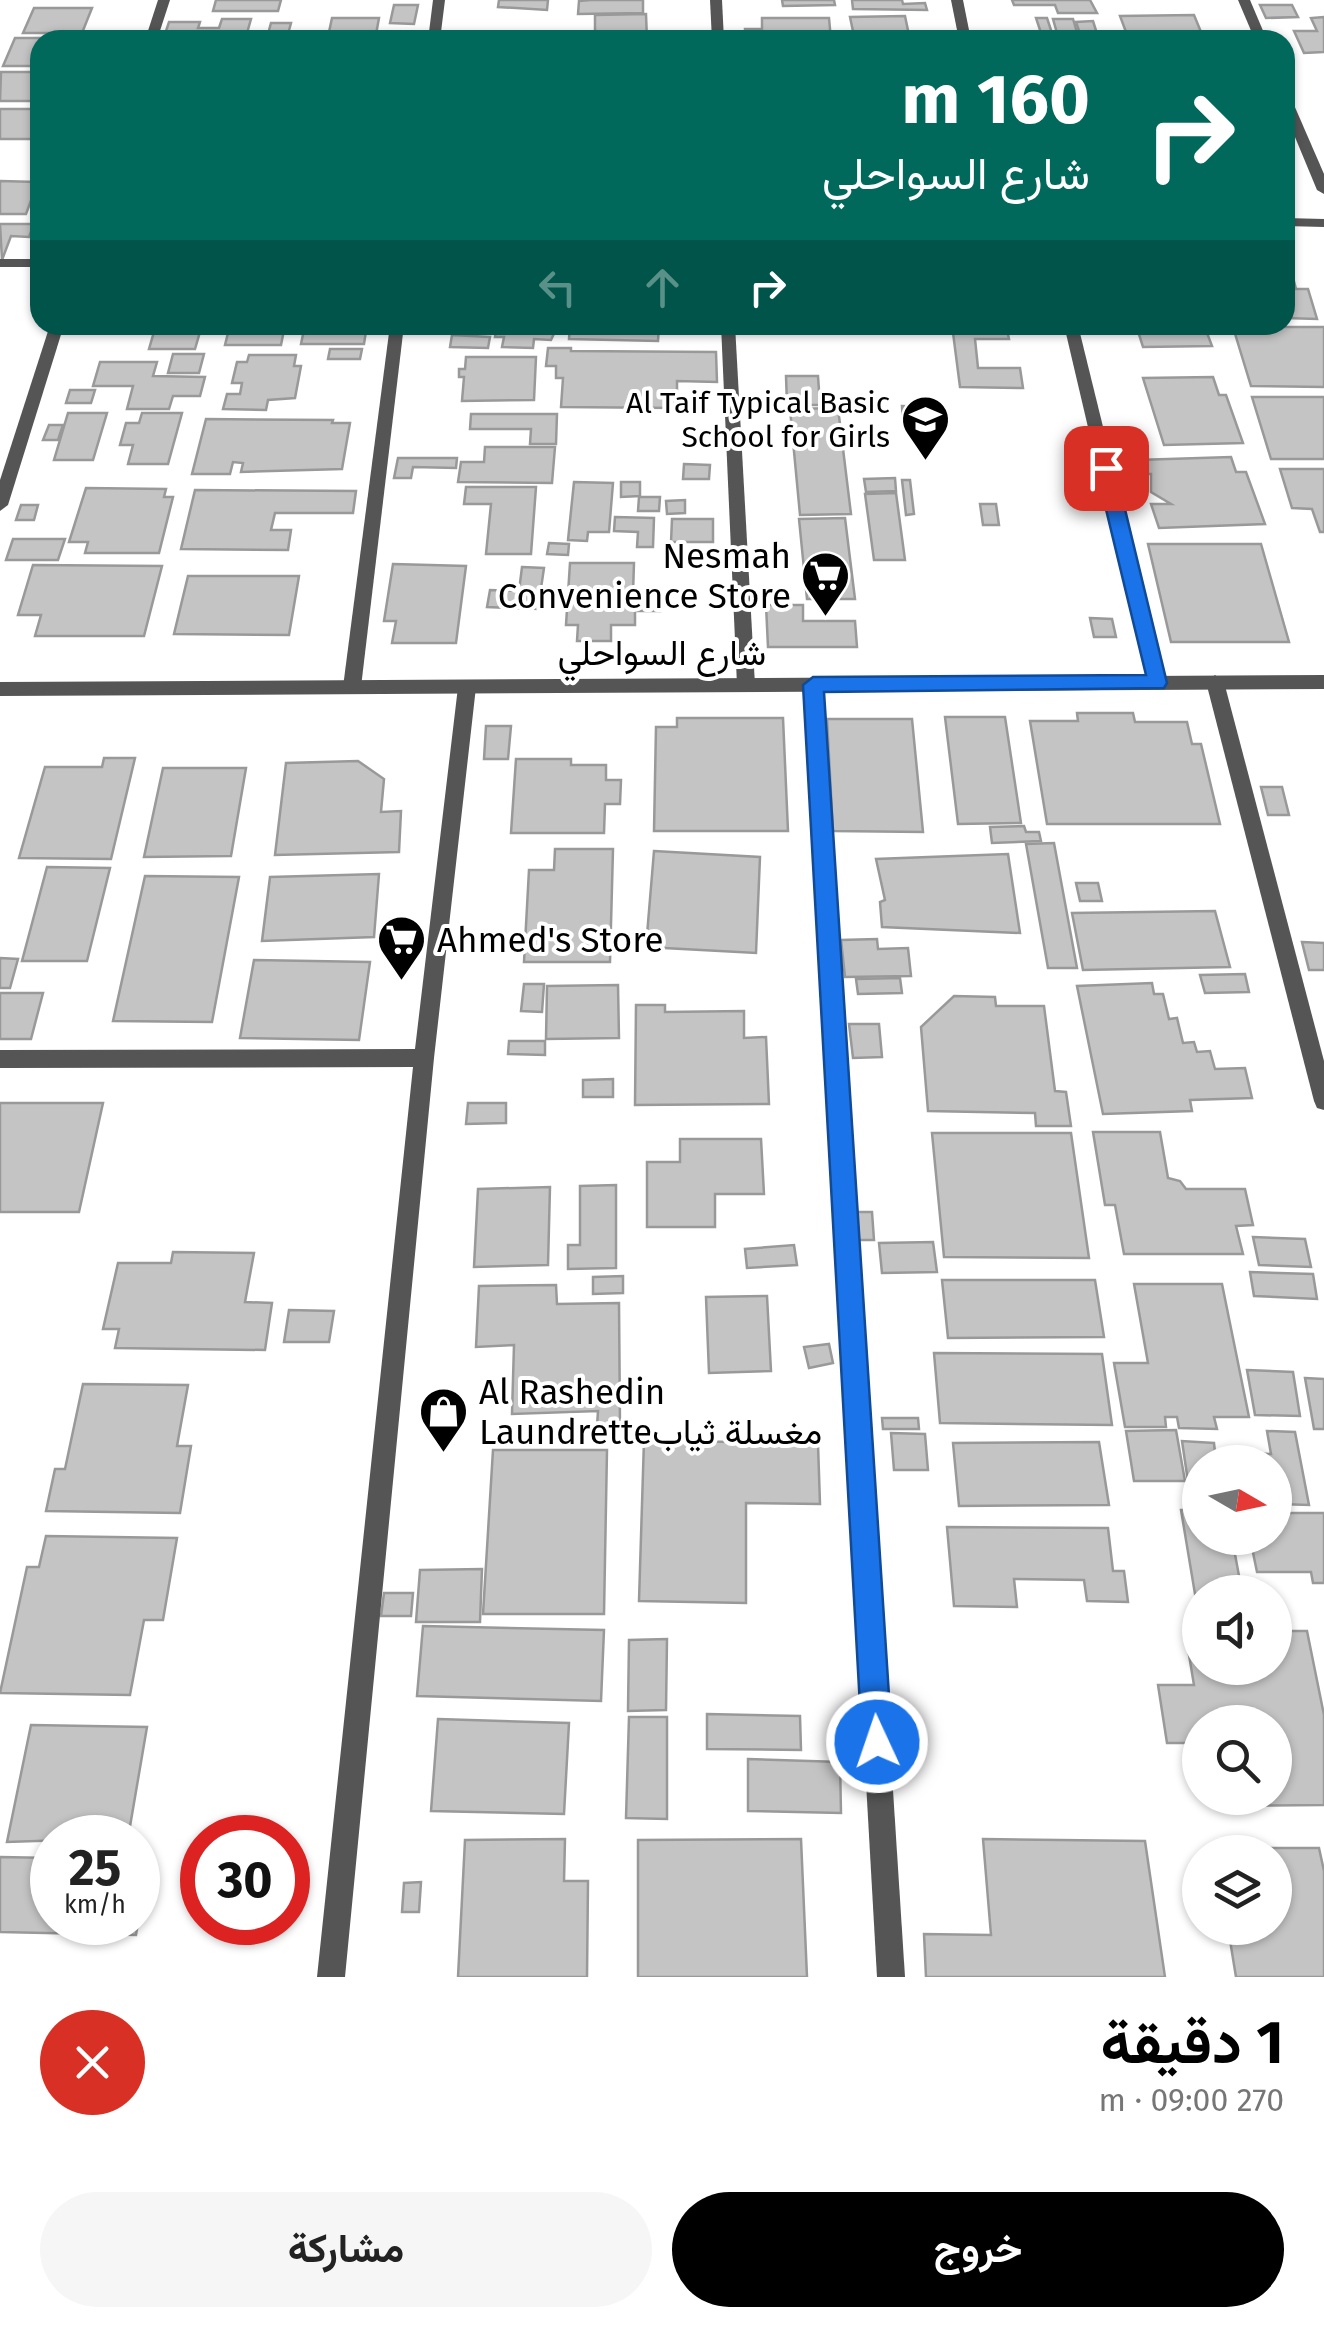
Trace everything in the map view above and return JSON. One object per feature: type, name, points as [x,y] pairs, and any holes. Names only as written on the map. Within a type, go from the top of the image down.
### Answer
[{"type":"street","points":[[154,30],[164,0]]},
{"type":"street","points":[[435,30],[439,0]]},
{"type":"street","points":[[716,0],[718,30]]},
{"type":"street","points":[[957,0],[963,30]]},
{"type":"street","points":[[1244,0],[1256,30]]},
{"type":"street","points":[[1295,122],[1324,190]]},
{"type":"street","points":[[1295,222],[1324,222]]},
{"type":"street","points":[[0,263],[30,263]]},
{"type":"street","points":[[0,504],[54,335]]},
{"type":"street","points":[[352,687],[396,335]]},
{"type":"street","points":[[728,335],[746,685]]},
{"type":"street","points":[[1073,335],[1157,683]]},
{"type":"street","points":[[1215,682],[1324,1101]]},
{"type":"street","name":"شارع السواحلي","points":[[0,689],[1324,682]]},
{"type":"street","points":[[813,685],[891,1977]]},
{"type":"street","points":[[330,1977],[424,1058],[467,687]]},
{"type":"street","points":[[0,1059],[424,1058]]},
{"type":"building","points":[[216,0],[281,0],[278,11],[213,11]]},
{"type":"building","points":[[499,0],[548,0],[547,10],[498,7]]},
{"type":"building","points":[[643,0],[643,13],[578,14],[579,1]]},
{"type":"building","points":[[782,0],[834,0],[835,5],[783,6]]},
{"type":"building","points":[[852,0],[925,3],[927,10],[853,9]]},
{"type":"building","points":[[1012,0],[1090,0],[1097,13],[1058,13],[1055,5],[1014,5]]},
{"type":"building","points":[[394,5],[418,5],[414,24],[390,23]]},
{"type":"building","points":[[1260,5],[1292,5],[1298,17],[1266,18]]},
{"type":"building","points":[[34,8],[92,8],[83,30],[23,33]]},
{"type":"building","points":[[646,14],[647,30],[595,30],[595,15]]},
{"type":"building","points":[[1194,15],[1200,30],[1125,30],[1120,16]]},
{"type":"building","points":[[905,16],[908,30],[853,30],[850,17]]},
{"type":"building","points":[[1324,17],[1324,52],[1304,53],[1295,33],[1317,31],[1311,18]]},
{"type":"building","points":[[332,18],[379,18],[377,30],[329,30]]},
{"type":"building","points":[[762,18],[829,18],[830,30],[745,30],[762,29]]},
{"type":"building","points":[[1036,18],[1047,18],[1051,30],[1040,30]]},
{"type":"building","points":[[222,19],[251,19],[248,30],[166,30],[169,22],[200,22],[198,28],[219,28]]},
{"type":"building","points":[[1053,19],[1073,19],[1076,30],[1056,30]]},
{"type":"building","points":[[1093,21],[1096,30],[1079,30],[1076,22]]},
{"type":"building","points":[[271,23],[291,23],[289,30],[269,30]]},
{"type":"building","points":[[15,38],[30,38],[30,66],[3,66]]},
{"type":"building","points":[[1,72],[30,72],[30,101],[0,101]]},
{"type":"building","points":[[0,109],[30,109],[30,139],[0,139]]},
{"type":"building","points":[[0,181],[30,182],[26,214],[0,214]]},
{"type":"building","points":[[0,224],[30,224],[29,237],[11,236],[2,260]]},
{"type":"building","points":[[1295,285],[1296,289],[1308,289],[1317,319],[1295,318]]},
{"type":"building","points":[[1295,327],[1324,327],[1324,387],[1251,386],[1235,335],[1295,335]]},
{"type":"building","points":[[153,335],[199,335],[195,349],[149,349]]},
{"type":"building","points":[[228,335],[283,335],[281,345],[225,345]]},
{"type":"building","points":[[303,335],[365,335],[364,344],[301,344]]},
{"type":"building","points":[[452,335],[490,337],[488,348],[450,347]]},
{"type":"building","points":[[553,335],[551,340],[534,339],[533,348],[502,347],[504,337],[495,337]]},
{"type":"building","points":[[569,335],[658,335],[658,341],[569,339]]},
{"type":"building","points":[[953,335],[1008,335],[1009,339],[975,339],[978,368],[1020,368],[1023,388],[960,387]]},
{"type":"building","points":[[1139,335],[1208,335],[1212,346],[1143,347]]},
{"type":"building","points":[[548,348],[716,352],[717,382],[677,381],[677,408],[561,407],[563,378],[556,378],[556,366],[546,366]]},
{"type":"building","points":[[330,349],[362,349],[360,359],[328,359]]},
{"type":"building","points":[[173,354],[204,354],[199,373],[168,373]]},
{"type":"building","points":[[249,355],[296,355],[294,366],[301,366],[295,398],[268,400],[266,410],[223,409],[227,394],[240,394],[242,383],[232,383],[237,362],[247,362]]},
{"type":"building","points":[[466,357],[536,357],[534,400],[462,401],[464,377],[459,377],[459,369],[465,369]]},
{"type":"building","points":[[100,362],[157,362],[153,376],[205,377],[200,396],[173,396],[169,409],[127,409],[133,386],[93,386]]},
{"type":"building","points":[[786,376],[818,376],[820,405],[787,405]]},
{"type":"building","points":[[1213,377],[1219,395],[1226,395],[1243,443],[1164,445],[1143,378]]},
{"type":"building","points":[[70,390],[95,390],[91,403],[66,403]]},
{"type":"building","points":[[1252,397],[1324,397],[1324,459],[1271,459]]},
{"type":"building","points":[[902,406],[929,407],[930,422],[903,422]]},
{"type":"building","points":[[838,408],[851,514],[800,515],[790,409]]},
{"type":"building","points":[[68,413],[107,413],[93,460],[54,460]]},
{"type":"building","points":[[142,413],[182,413],[168,464],[128,464],[133,445],[120,445],[126,423],[139,423]]},
{"type":"building","points":[[471,414],[557,414],[556,444],[530,444],[531,429],[470,429]]},
{"type":"building","points":[[206,419],[350,423],[342,469],[241,472],[243,463],[233,462],[230,474],[192,474]]},
{"type":"building","points":[[49,425],[63,425],[58,440],[43,440]]},
{"type":"building","points":[[485,447],[555,447],[552,483],[458,482],[461,462],[484,462]]},
{"type":"building","points":[[1231,457],[1236,472],[1246,472],[1265,524],[1159,528],[1151,504],[1171,504],[1151,492],[1151,474],[1141,474],[1137,460]]},
{"type":"building","points":[[398,458],[457,458],[456,468],[413,467],[411,478],[394,478]]},
{"type":"building","points":[[684,464],[710,465],[709,479],[683,479]]},
{"type":"building","points":[[1280,469],[1324,469],[1324,532],[1320,532],[1312,509],[1292,508]]},
{"type":"building","points":[[895,478],[896,491],[866,492],[864,479]]},
{"type":"building","points":[[902,480],[910,480],[914,514],[906,515]]},
{"type":"building","points":[[574,482],[613,483],[609,532],[588,532],[587,541],[568,540]]},
{"type":"building","points":[[621,482],[640,482],[640,496],[621,497]]},
{"type":"building","points":[[466,487],[536,487],[531,554],[486,554],[491,504],[464,504]]},
{"type":"building","points":[[86,488],[166,489],[164,497],[173,497],[159,553],[85,553],[88,542],[69,542]]},
{"type":"building","points":[[195,490],[356,491],[353,513],[275,513],[271,530],[291,530],[288,550],[181,549]]},
{"type":"building","points":[[896,493],[905,560],[874,560],[865,494]]},
{"type":"building","points":[[639,497],[660,497],[659,511],[638,511]]},
{"type":"building","points":[[685,500],[685,513],[667,514],[666,501]]},
{"type":"building","points":[[980,504],[996,504],[999,525],[983,525]]},
{"type":"building","points":[[21,505],[38,505],[34,520],[16,520]]},
{"type":"building","points":[[615,517],[654,518],[653,547],[637,547],[638,532],[614,531]]},
{"type":"building","points":[[845,518],[855,599],[807,599],[799,519]]},
{"type":"building","points":[[672,519],[713,519],[713,542],[671,542]]},
{"type":"building","points":[[13,539],[65,539],[58,560],[6,560]]},
{"type":"building","points":[[549,543],[569,544],[568,555],[547,554]]},
{"type":"building","points":[[1148,544],[1261,544],[1289,642],[1171,642]]},
{"type":"building","points":[[570,563],[634,563],[633,593],[660,594],[660,611],[635,611],[635,625],[611,625],[611,641],[577,641],[578,625],[566,625]]},
{"type":"building","points":[[393,564],[466,566],[456,643],[392,643],[396,621],[384,621]]},
{"type":"building","points":[[33,565],[162,566],[144,636],[35,636],[41,615],[18,615]]},
{"type":"building","points":[[522,567],[544,568],[538,609],[487,607],[490,590],[519,591]]},
{"type":"building","points":[[188,576],[299,576],[289,635],[174,634]]},
{"type":"building","points":[[766,605],[803,605],[803,621],[855,621],[857,647],[768,647]]},
{"type":"building","points":[[1090,618],[1112,619],[1116,637],[1094,637]]},
{"type":"building","points":[[1077,713],[1133,713],[1135,722],[1187,722],[1192,744],[1201,744],[1220,824],[1047,824],[1030,721],[1078,721]]},
{"type":"building","points":[[945,717],[1005,717],[1021,823],[958,824]]},
{"type":"building","points":[[677,718],[783,718],[788,831],[654,831],[656,727],[677,727]]},
{"type":"building","points":[[827,719],[912,719],[923,832],[833,831]]},
{"type":"building","points":[[486,726],[511,726],[508,759],[484,759]]},
{"type":"building","points":[[104,758],[135,758],[111,859],[19,858],[45,767],[102,767]]},
{"type":"building","points":[[516,759],[571,759],[571,765],[606,765],[606,780],[621,780],[620,804],[605,804],[604,833],[511,833]]},
{"type":"building","points":[[358,761],[384,779],[381,812],[401,811],[399,852],[275,855],[286,763]]},
{"type":"building","points":[[163,768],[246,768],[231,856],[144,857]]},
{"type":"building","points":[[1261,787],[1282,787],[1289,815],[1268,815]]},
{"type":"building","points":[[1024,826],[1026,832],[1039,832],[1041,841],[992,843],[990,827]]},
{"type":"building","points":[[1054,843],[1077,968],[1048,968],[1026,844]]},
{"type":"building","points":[[555,849],[613,849],[610,962],[524,962],[529,870],[554,870]]},
{"type":"building","points":[[654,851],[760,857],[756,953],[646,947]]},
{"type":"building","points":[[1008,854],[1020,933],[882,927],[880,902],[885,900],[876,859]]},
{"type":"building","points":[[47,867],[110,868],[87,961],[22,961]]},
{"type":"building","points":[[379,874],[374,937],[262,941],[270,877]]},
{"type":"building","points":[[145,876],[239,877],[212,1022],[113,1021]]},
{"type":"building","points":[[1076,883],[1098,883],[1102,901],[1080,901]]},
{"type":"building","points":[[1215,911],[1230,967],[1083,970],[1072,913]]},
{"type":"building","points":[[877,939],[878,949],[908,948],[911,976],[845,977],[841,940]]},
{"type":"building","points":[[1302,942],[1324,943],[1324,970],[1309,970]]},
{"type":"building","points":[[0,958],[18,959],[10,988],[0,988]]},
{"type":"building","points":[[254,960],[370,962],[359,1040],[240,1038]]},
{"type":"building","points":[[1245,974],[1249,992],[1205,993],[1200,975]]},
{"type":"building","points":[[900,978],[902,993],[858,994],[856,979]]},
{"type":"building","points":[[1152,983],[1154,994],[1163,994],[1169,1019],[1177,1018],[1183,1043],[1194,1042],[1197,1052],[1210,1051],[1215,1069],[1245,1068],[1252,1098],[1190,1100],[1192,1111],[1103,1114],[1077,986]]},
{"type":"building","points":[[524,984],[544,984],[542,1012],[521,1011]]},
{"type":"building","points":[[618,985],[619,1038],[546,1039],[547,986]]},
{"type":"building","points":[[0,993],[43,993],[31,1039],[0,1039]]},
{"type":"building","points":[[954,996],[995,997],[996,1006],[1044,1006],[1055,1091],[1066,1092],[1071,1126],[1036,1126],[1035,1113],[928,1111],[921,1027]]},
{"type":"building","points":[[636,1005],[665,1005],[665,1012],[744,1011],[744,1038],[766,1037],[769,1104],[635,1105]]},
{"type":"building","points":[[849,1024],[879,1024],[882,1057],[853,1058]]},
{"type":"building","points":[[509,1041],[545,1041],[545,1055],[508,1054]]},
{"type":"building","points":[[613,1079],[613,1097],[583,1097],[583,1080]]},
{"type":"building","points":[[0,1103],[103,1103],[79,1212],[0,1212]]},
{"type":"building","points":[[468,1103],[506,1103],[506,1123],[466,1124]]},
{"type":"building","points":[[1093,1132],[1160,1132],[1168,1178],[1180,1181],[1186,1189],[1245,1189],[1253,1225],[1236,1226],[1243,1254],[1124,1254],[1115,1205],[1105,1205]]},
{"type":"building","points":[[932,1133],[1071,1133],[1089,1258],[944,1257]]},
{"type":"building","points":[[680,1139],[761,1139],[764,1194],[715,1194],[715,1227],[647,1227],[647,1162],[680,1162]]},
{"type":"building","points":[[616,1185],[616,1268],[568,1269],[568,1245],[580,1245],[580,1186]]},
{"type":"building","points":[[550,1187],[548,1265],[474,1267],[478,1189]]},
{"type":"building","points":[[857,1212],[872,1212],[874,1240],[858,1240]]},
{"type":"building","points":[[1253,1237],[1305,1239],[1311,1267],[1259,1265]]},
{"type":"building","points":[[933,1242],[937,1272],[882,1273],[879,1243]]},
{"type":"building","points":[[794,1245],[797,1265],[747,1268],[745,1249]]},
{"type":"building","points":[[173,1252],[254,1253],[245,1302],[272,1303],[265,1350],[115,1348],[119,1329],[103,1329],[118,1263],[171,1263]]},
{"type":"building","points":[[1250,1272],[1313,1274],[1317,1299],[1254,1296]]},
{"type":"building","points":[[623,1276],[623,1293],[593,1294],[593,1277]]},
{"type":"building","points":[[942,1280],[1095,1280],[1104,1337],[948,1338]]},
{"type":"building","points":[[1134,1284],[1222,1284],[1249,1417],[1214,1417],[1217,1429],[1179,1428],[1177,1417],[1165,1417],[1166,1427],[1125,1427],[1114,1363],[1148,1363]]},
{"type":"building","points":[[556,1285],[557,1304],[619,1303],[620,1425],[597,1426],[598,1411],[512,1414],[514,1345],[476,1347],[479,1286]]},
{"type":"building","points":[[767,1296],[771,1371],[709,1373],[706,1297]]},
{"type":"building","points":[[289,1310],[334,1311],[329,1342],[284,1342]]},
{"type":"building","points":[[829,1344],[833,1363],[809,1368],[804,1347]]},
{"type":"building","points":[[934,1353],[1102,1354],[1112,1425],[940,1423]]},
{"type":"building","points":[[1247,1370],[1293,1372],[1300,1416],[1255,1415]]},
{"type":"building","points":[[1305,1378],[1324,1379],[1324,1429],[1314,1429]]},
{"type":"building","points":[[83,1384],[188,1385],[177,1446],[191,1446],[180,1513],[46,1511],[55,1469],[65,1469]]},
{"type":"building","points":[[882,1418],[918,1418],[919,1429],[883,1429]]},
{"type":"building","points":[[1176,1430],[1182,1481],[1134,1481],[1126,1431]]},
{"type":"building","points":[[1267,1431],[1295,1432],[1309,1505],[1292,1504],[1292,1445],[1269,1445]]},
{"type":"building","points":[[891,1433],[925,1434],[928,1470],[894,1470]]},
{"type":"building","points":[[644,1440],[818,1444],[820,1504],[746,1503],[746,1603],[639,1601]]},
{"type":"building","points":[[1182,1441],[1214,1443],[1183,1445]]},
{"type":"building","points":[[1099,1442],[1109,1505],[959,1506],[953,1443]]},
{"type":"building","points":[[493,1450],[607,1450],[604,1614],[483,1614]]},
{"type":"building","points":[[1292,1513],[1324,1513],[1324,1583],[1313,1583],[1311,1572],[1257,1572],[1254,1555],[1292,1555]]},
{"type":"building","points":[[947,1527],[1108,1528],[1113,1571],[1124,1571],[1128,1602],[1087,1601],[1084,1580],[1014,1579],[1017,1607],[954,1606]]},
{"type":"building","points":[[46,1536],[177,1538],[163,1620],[144,1620],[130,1695],[0,1693],[27,1567],[39,1567]]},
{"type":"building","points":[[1188,1555],[1235,1555],[1239,1575],[1192,1575]]},
{"type":"building","points":[[482,1569],[480,1622],[416,1622],[420,1570]]},
{"type":"building","points":[[384,1593],[413,1593],[411,1616],[381,1616]]},
{"type":"building","points":[[423,1626],[604,1630],[601,1701],[417,1696]]},
{"type":"building","points":[[1292,1631],[1307,1631],[1324,1715],[1324,1805],[1292,1805],[1292,1705],[1182,1705],[1182,1743],[1167,1743],[1158,1685],[1292,1685]]},
{"type":"building","points":[[667,1639],[666,1710],[628,1711],[629,1640]]},
{"type":"building","points":[[707,1714],[800,1716],[801,1750],[707,1749]]},
{"type":"building","points":[[629,1717],[667,1717],[667,1819],[626,1818]]},
{"type":"building","points":[[438,1719],[569,1723],[564,1814],[431,1811]]},
{"type":"building","points":[[31,1725],[147,1727],[132,1815],[30,1815],[30,1841],[7,1842]]},
{"type":"building","points":[[748,1759],[840,1762],[841,1813],[748,1811]]},
{"type":"building","points":[[565,1839],[564,1881],[588,1881],[587,1977],[458,1977],[465,1840]]},
{"type":"building","points":[[801,1839],[807,1977],[638,1977],[638,1840]]},
{"type":"building","points":[[983,1839],[1145,1841],[1165,1977],[926,1977],[924,1934],[991,1935]]},
{"type":"building","points":[[1292,1848],[1319,1848],[1324,1871],[1324,1977],[1236,1977],[1231,1945],[1292,1945]]},
{"type":"building","points":[[0,1857],[30,1858],[30,1933],[0,1932]]},
{"type":"building","points":[[421,1882],[419,1912],[402,1912],[404,1883]]},
{"type":"place","name":"Al Taif Typical Basic School for Girls","points":[[925,462]]},
{"type":"place","name":"Nesmah Convenience Store","points":[[826,618]]},
{"type":"place","name":"Ahmed's Store","points":[[402,982]]},
{"type":"place","name":"Al Rashedin Laundretteمغسلة ثياب","points":[[444,1454]]},
{"type":"route","points":[[877,1742],[813,685],[1157,683],[1106,468]]}]
